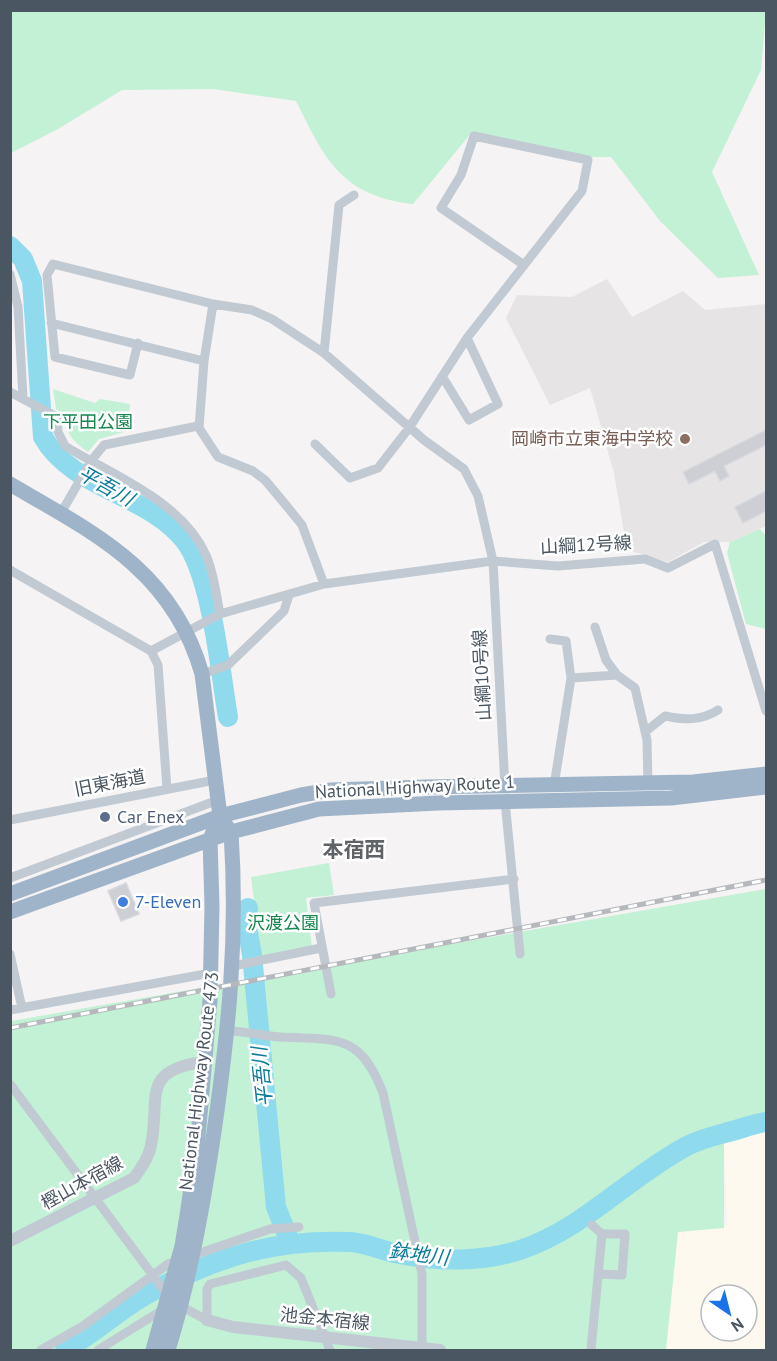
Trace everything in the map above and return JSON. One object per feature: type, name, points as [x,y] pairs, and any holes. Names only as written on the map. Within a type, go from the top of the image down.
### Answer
[{"type":"highway","points":[[10,484],[112,544],[140,568],[165,597],[188,633],[202,674],[220,816],[231,832]]},
{"type":"highway","name":"National Highway Route 1","points":[[10,912],[231,832],[319,809],[505,794],[554,786],[648,784],[766,774]]},
{"type":"highway","name":"National Highway Route 1","points":[[18,891],[220,816],[301,795],[331,790],[671,798],[766,787]]},
{"type":"highway","name":"National Highway Route 473","points":[[168,1350],[191,1266],[198,1137],[211,973],[210,839],[220,816]]},
{"type":"highway","name":"National Highway Route 473","points":[[153,1350],[182,1246],[195,1210],[235,1031],[236,965],[231,832]]},
{"type":"street","points":[[315,444],[350,478],[378,468],[409,428],[467,338],[582,191],[588,160],[474,136],[461,176],[441,208],[524,265]]},
{"type":"street","points":[[324,353],[339,206],[354,195]]},
{"type":"street","points":[[138,343],[130,375],[55,357],[47,275],[53,264],[213,304],[252,310],[272,319],[324,353],[409,428]]},
{"type":"street","points":[[10,274],[18,307],[27,400]]},
{"type":"street","points":[[213,304],[204,361],[198,426],[218,457],[253,471],[265,480],[302,525],[324,584]]},
{"type":"street","points":[[51,323],[204,361]]},
{"type":"street","points":[[442,376],[469,420],[498,404],[467,338]]},
{"type":"street","points":[[10,392],[57,417],[58,432],[65,446],[153,499],[188,528],[207,556],[220,614]]},
{"type":"street","points":[[61,513],[91,461],[104,445],[198,426]]},
{"type":"street","name":"山綱10号線","points":[[409,428],[464,469],[478,496],[493,561],[505,794],[519,954]]},
{"type":"street","name":"山綱12号線","points":[[493,561],[558,566],[645,559],[668,568],[715,544],[766,711]]},
{"type":"street","points":[[151,651],[220,614],[324,584],[493,561]]},
{"type":"street","points":[[10,570],[151,651],[158,665],[167,789]]},
{"type":"street","points":[[202,674],[228,666],[284,611],[289,595]]},
{"type":"street","points":[[595,627],[606,660],[617,675],[635,688],[645,732],[648,784]]},
{"type":"street","points":[[550,639],[566,640],[571,678],[554,786]]},
{"type":"street","points":[[571,678],[617,675]]},
{"type":"street","points":[[645,732],[665,716],[685,720],[707,717],[718,710]]},
{"type":"street","name":"旧東海道","points":[[10,820],[216,780]]},
{"type":"street","points":[[10,878],[218,800]]},
{"type":"street","points":[[127,834],[147,843]]},
{"type":"street","points":[[18,891],[32,870]]},
{"type":"street","points":[[331,993],[314,903],[514,879]]},
{"type":"street","points":[[236,965],[321,948]]},
{"type":"street","points":[[10,954],[22,1008]]},
{"type":"street","points":[[10,1010],[211,973]]},
{"type":"street","points":[[235,1031],[270,1036],[336,1040],[359,1050],[375,1071],[383,1093],[422,1274],[422,1348]]},
{"type":"street","name":"樫山本宿線","points":[[10,1241],[97,1199],[134,1178],[144,1164],[151,1145],[154,1092],[163,1078],[175,1068],[204,1062]]},
{"type":"street","points":[[10,1084],[166,1293],[207,1320]]},
{"type":"street","points":[[592,1225],[602,1234],[625,1234],[622,1275],[598,1274]]},
{"type":"street","points":[[41,1350],[83,1326],[168,1264],[270,1229],[299,1227]]},
{"type":"street","points":[[591,1350],[602,1234]]},
{"type":"street","points":[[207,1320],[207,1288],[210,1284],[286,1265],[301,1278],[330,1350]]},
{"type":"street","points":[[98,1350],[143,1320],[177,1302]]},
{"type":"street","name":"池金本宿線","points":[[207,1320],[233,1327],[440,1350]]},
{"type":"shaded area","name":"岡崎市立東海中学校","points":[[607,279],[632,317],[683,291],[705,310],[766,304],[766,526],[730,542],[704,542],[668,562],[627,550],[614,473],[590,388],[550,405],[506,318],[517,295],[572,297]]},
{"type":"shaded area","points":[[766,1131],[766,1350],[665,1350],[678,1232],[727,1226],[724,1142]]},
{"type":"green space","points":[[11,11],[766,11],[761,70],[712,172],[759,275],[718,278],[660,221],[611,157],[592,157],[472,132],[413,204],[389,200],[369,193],[339,172],[327,157],[296,101],[213,89],[122,90],[58,129],[11,153]]},
{"type":"green space","name":"下平田公園","points":[[53,389],[95,403],[100,399],[130,404],[128,431],[99,439],[88,452],[69,433],[67,416],[56,409]]},
{"type":"green space","points":[[760,529],[766,536],[766,629],[746,624],[727,553],[730,542]]},
{"type":"green space","name":"沢渡公園","points":[[329,863],[334,895],[306,898],[312,948],[261,957],[251,877]]},
{"type":"green space","points":[[766,889],[766,1131],[724,1143],[724,1228],[678,1232],[666,1350],[11,1350],[11,1021]]},
{"type":"building","points":[[766,430],[766,445],[724,466],[729,476],[720,481],[715,471],[689,484],[683,472]]},
{"type":"building","points":[[766,491],[766,511],[743,523],[735,507]]},
{"type":"building","name":"7-Eleven","points":[[126,883],[139,914],[121,921],[108,891]]},
{"type":"waterway","name":"平吾川","points":[[10,246],[23,259],[32,281],[43,437],[72,469],[152,512],[170,525],[185,541],[202,577],[208,600],[228,717]]},
{"type":"waterway","name":"平吾川","points":[[248,908],[247,927],[252,955],[276,1207],[290,1242]]},
{"type":"waterway","name":"鉢地川","points":[[65,1350],[151,1292],[176,1279],[247,1252],[296,1243],[350,1242],[399,1254],[460,1260],[491,1257],[520,1250],[543,1241],[585,1216],[664,1159],[685,1147],[697,1141],[766,1122]]},
{"type":"railway","points":[[10,1028],[766,880]]},
{"type":"place","name":"岡崎市立東海中学校","points":[[685,439]]},
{"type":"place","name":"Car Enex","points":[[105,817]]},
{"type":"place","name":"7-Eleven","points":[[123,902]]},
{"type":"district","name":"本宿西","points":[[354,850]]}]
